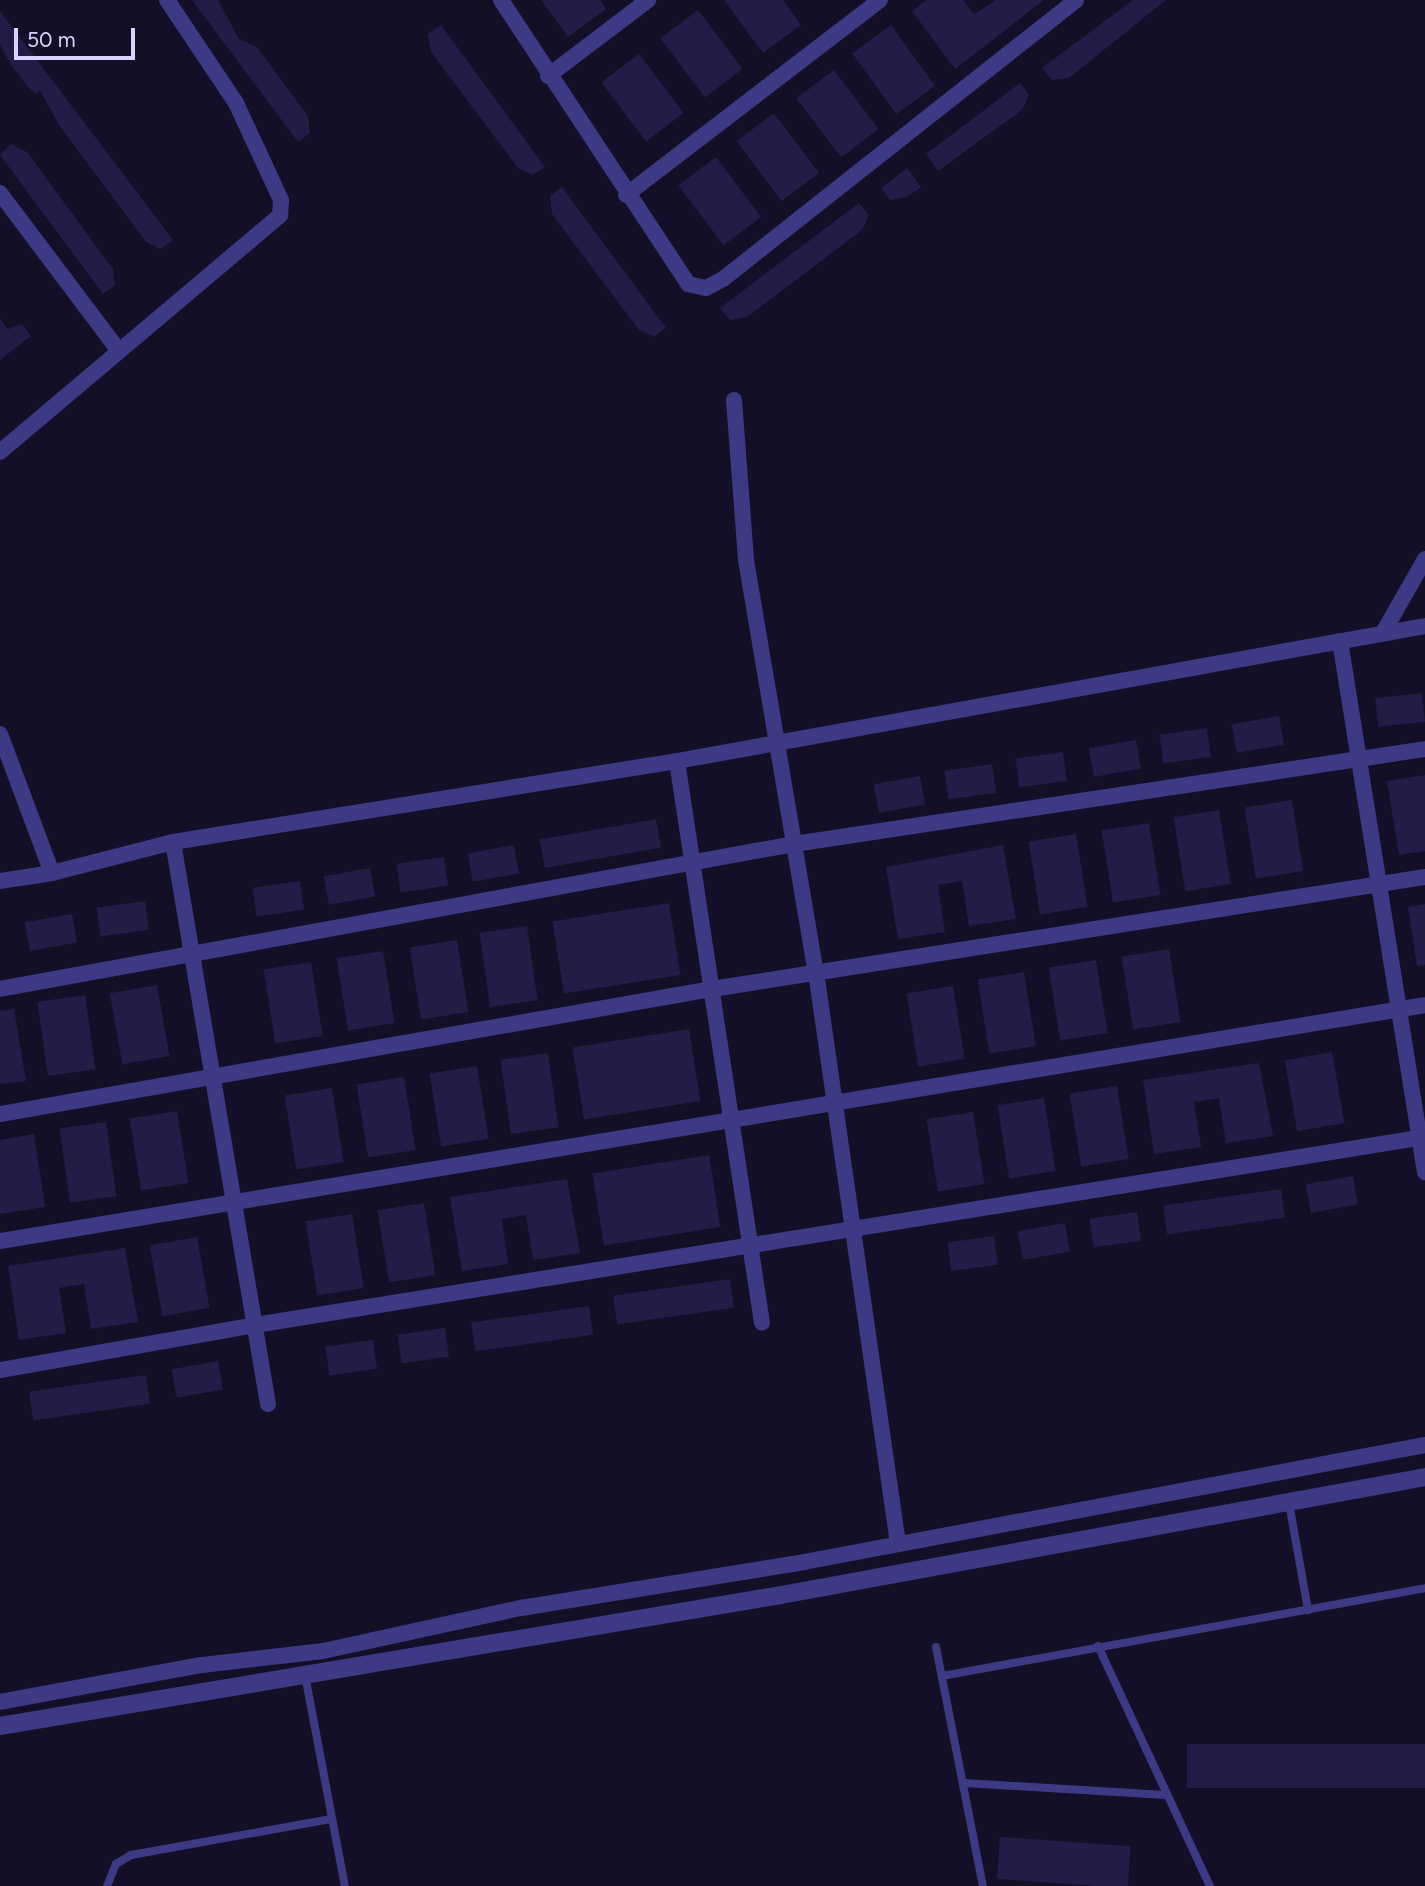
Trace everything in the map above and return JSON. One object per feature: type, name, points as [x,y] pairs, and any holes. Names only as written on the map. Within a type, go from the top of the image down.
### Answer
[{"type":"street","points":[[0,452],[281,215],[281,200],[236,103],[167,0]]},
{"type":"street","points":[[501,0],[626,195],[688,284],[706,288],[723,279],[1076,0]]},
{"type":"street","points":[[548,76],[648,0]]},
{"type":"street","points":[[626,195],[880,0]]},
{"type":"street","points":[[0,193],[119,351]]},
{"type":"street","points":[[734,400],[746,561],[780,740],[794,844],[816,972],[898,1544]]},
{"type":"street","points":[[1384,631],[1425,565]]},
{"type":"street","points":[[0,881],[52,873],[173,842],[677,761],[780,740],[1384,631],[1425,626]]},
{"type":"street","points":[[1340,641],[1425,1172]]},
{"type":"street","points":[[0,734],[52,873]]},
{"type":"street","points":[[0,989],[192,952],[693,866],[794,844],[1425,749]]},
{"type":"street","points":[[677,761],[762,1324]]},
{"type":"street","points":[[173,842],[268,1404]]},
{"type":"street","points":[[0,1114],[712,989],[1380,881],[1425,877]]},
{"type":"street","points":[[0,1241],[1425,1005]]},
{"type":"street","points":[[0,1370],[255,1325],[1421,1137]]},
{"type":"street","points":[[0,1702],[202,1665],[323,1651],[521,1608],[898,1544],[1425,1445]]},
{"type":"street","points":[[0,1726],[305,1672],[781,1595],[1425,1476]]},
{"type":"lane","points":[[1289,1502],[1308,1610]]},
{"type":"lane","points":[[942,1676],[1425,1588]]},
{"type":"lane","points":[[1098,1646],[1210,1886]]},
{"type":"lane","points":[[936,1647],[982,1885],[994,1886]]},
{"type":"lane","points":[[305,1672],[345,1886]]},
{"type":"lane","points":[[964,1783],[1166,1795]]},
{"type":"lane","points":[[107,1886],[116,1864],[131,1856],[332,1819]]},
{"type":"building","points":[[192,0],[218,0],[239,39],[257,47],[308,116],[310,133],[298,142]]},
{"type":"building","points":[[541,0],[600,0],[606,9],[568,37]]},
{"type":"building","points":[[724,0],[783,0],[801,25],[763,53]]},
{"type":"building","points":[[926,0],[963,0],[974,15],[995,0],[1044,0],[955,69],[912,11]]},
{"type":"building","points":[[1133,0],[1166,0],[1069,78],[1052,80],[1042,68]]},
{"type":"building","points":[[698,10],[743,69],[705,97],[660,38]]},
{"type":"building","points":[[0,11],[173,240],[161,249],[146,242],[59,125],[40,90],[36,94],[11,65],[0,45]]},
{"type":"building","points":[[441,25],[545,167],[533,175],[518,168],[431,52],[428,34]]},
{"type":"building","points":[[891,25],[935,86],[896,114],[852,53]]},
{"type":"building","points":[[639,54],[684,113],[646,141],[601,82]]},
{"type":"building","points":[[834,70],[879,129],[841,157],[796,98]]},
{"type":"building","points":[[1020,83],[1029,95],[1022,110],[938,171],[926,154]]},
{"type":"building","points":[[774,113],[819,173],[782,201],[736,141]]},
{"type":"building","points":[[11,144],[27,152],[113,269],[115,285],[103,294],[0,155]]},
{"type":"building","points":[[716,157],[761,217],[724,245],[678,185]]},
{"type":"building","points":[[907,168],[921,187],[907,197],[890,200],[881,188]]},
{"type":"building","points":[[562,187],[666,328],[654,337],[639,330],[552,214],[550,196]]},
{"type":"building","points":[[859,203],[869,215],[862,230],[747,317],[730,320],[720,308]]},
{"type":"building","points":[[0,319],[8,329],[22,324],[31,336],[0,360]]},
{"type":"building","points":[[1422,693],[1425,722],[1378,727],[1375,698]]},
{"type":"building","points":[[1279,716],[1284,745],[1237,753],[1232,724]]},
{"type":"building","points":[[1207,728],[1211,757],[1164,763],[1159,735]]},
{"type":"building","points":[[1136,740],[1141,769],[1094,777],[1089,748]]},
{"type":"building","points":[[1063,752],[1067,781],[1020,787],[1015,759]]},
{"type":"building","points":[[992,764],[996,793],[949,799],[944,771]]},
{"type":"building","points":[[1425,775],[1425,851],[1399,855],[1387,781]]},
{"type":"building","points":[[920,776],[925,805],[879,813],[874,784]]},
{"type":"building","points":[[1292,800],[1303,871],[1256,879],[1245,808]]},
{"type":"building","points":[[1219,810],[1231,884],[1185,891],[1174,817]]},
{"type":"building","points":[[656,819],[661,848],[545,868],[540,839]]},
{"type":"building","points":[[1149,823],[1160,895],[1113,903],[1102,831]]},
{"type":"building","points":[[1076,834],[1088,907],[1040,915],[1029,842]]},
{"type":"building","points":[[514,845],[519,874],[473,882],[468,853]]},
{"type":"building","points":[[1003,845],[1016,919],[969,926],[962,881],[938,885],[945,932],[898,939],[886,867]]},
{"type":"building","points":[[444,857],[448,886],[401,892],[396,864]]},
{"type":"building","points":[[370,868],[375,897],[329,905],[324,876]]},
{"type":"building","points":[[300,881],[304,910],[257,916],[252,888]]},
{"type":"building","points":[[145,901],[149,930],[101,937],[96,908]]},
{"type":"building","points":[[669,903],[680,975],[564,994],[552,921]]},
{"type":"building","points":[[1425,904],[1425,965],[1417,966],[1408,907]]},
{"type":"building","points":[[72,914],[77,943],[30,951],[25,922]]},
{"type":"building","points":[[527,926],[537,1000],[490,1007],[479,933]]},
{"type":"building","points":[[457,940],[468,1012],[421,1020],[410,948]]},
{"type":"building","points":[[1169,949],[1181,1022],[1133,1030],[1122,957]]},
{"type":"building","points":[[383,951],[394,1023],[348,1030],[337,958]]},
{"type":"building","points":[[1096,960],[1108,1033],[1060,1041],[1049,968]]},
{"type":"building","points":[[311,962],[323,1036],[275,1044],[264,970]]},
{"type":"building","points":[[1024,972],[1036,1046],[989,1053],[978,979]]},
{"type":"building","points":[[157,985],[170,1056],[122,1064],[110,993]]},
{"type":"building","points":[[953,986],[965,1059],[918,1066],[907,993]]},
{"type":"building","points":[[85,995],[95,1069],[48,1076],[37,1002]]},
{"type":"building","points":[[14,1009],[26,1081],[0,1084],[0,1011]]},
{"type":"building","points":[[689,1029],[700,1101],[584,1120],[572,1047]]},
{"type":"building","points":[[1332,1052],[1345,1123],[1297,1131],[1285,1060]]},
{"type":"building","points":[[548,1053],[558,1127],[511,1134],[500,1060]]},
{"type":"building","points":[[1259,1063],[1273,1136],[1226,1143],[1219,1098],[1194,1102],[1201,1147],[1154,1154],[1143,1080]]},
{"type":"building","points":[[477,1066],[489,1139],[441,1147],[430,1074]]},
{"type":"building","points":[[404,1077],[416,1150],[368,1158],[357,1085]]},
{"type":"building","points":[[1117,1086],[1129,1159],[1081,1167],[1070,1094]]},
{"type":"building","points":[[332,1088],[344,1162],[296,1170],[285,1096]]},
{"type":"building","points":[[1044,1098],[1056,1171],[1009,1178],[998,1105]]},
{"type":"building","points":[[177,1111],[188,1183],[141,1191],[130,1119]]},
{"type":"building","points":[[973,1112],[984,1184],[938,1191],[927,1119]]},
{"type":"building","points":[[106,1122],[116,1196],[70,1203],[59,1129]]},
{"type":"building","points":[[34,1134],[45,1207],[0,1214],[0,1140]]},
{"type":"building","points":[[709,1155],[720,1227],[604,1246],[592,1173]]},
{"type":"building","points":[[1353,1176],[1358,1205],[1311,1213],[1306,1184]]},
{"type":"building","points":[[567,1179],[580,1253],[533,1260],[526,1215],[502,1219],[508,1264],[462,1271],[450,1197]]},
{"type":"building","points":[[1281,1189],[1285,1218],[1167,1234],[1163,1206]]},
{"type":"building","points":[[424,1203],[435,1275],[389,1282],[378,1210]]},
{"type":"building","points":[[1137,1212],[1141,1241],[1094,1247],[1089,1219]]},
{"type":"building","points":[[352,1214],[364,1288],[317,1295],[306,1221]]},
{"type":"building","points":[[1065,1223],[1070,1252],[1023,1260],[1018,1231]]},
{"type":"building","points":[[994,1236],[998,1265],[951,1271],[947,1243]]},
{"type":"building","points":[[197,1237],[210,1308],[162,1316],[150,1245]]},
{"type":"building","points":[[125,1248],[138,1322],[91,1329],[84,1284],[59,1288],[66,1333],[19,1340],[8,1266]]},
{"type":"building","points":[[730,1279],[734,1308],[617,1324],[613,1295]]},
{"type":"building","points":[[589,1306],[593,1335],[475,1351],[471,1323]]},
{"type":"building","points":[[445,1328],[449,1357],[402,1363],[397,1335]]},
{"type":"building","points":[[373,1340],[377,1369],[330,1375],[325,1347]]},
{"type":"building","points":[[218,1361],[223,1390],[177,1398],[172,1369]]},
{"type":"building","points":[[146,1375],[150,1404],[33,1420],[29,1391]]},
{"type":"building","points":[[1187,1744],[1425,1744],[1425,1788],[1187,1788]]},
{"type":"building","points":[[1000,1837],[1131,1846],[1128,1886],[997,1879]]}]
